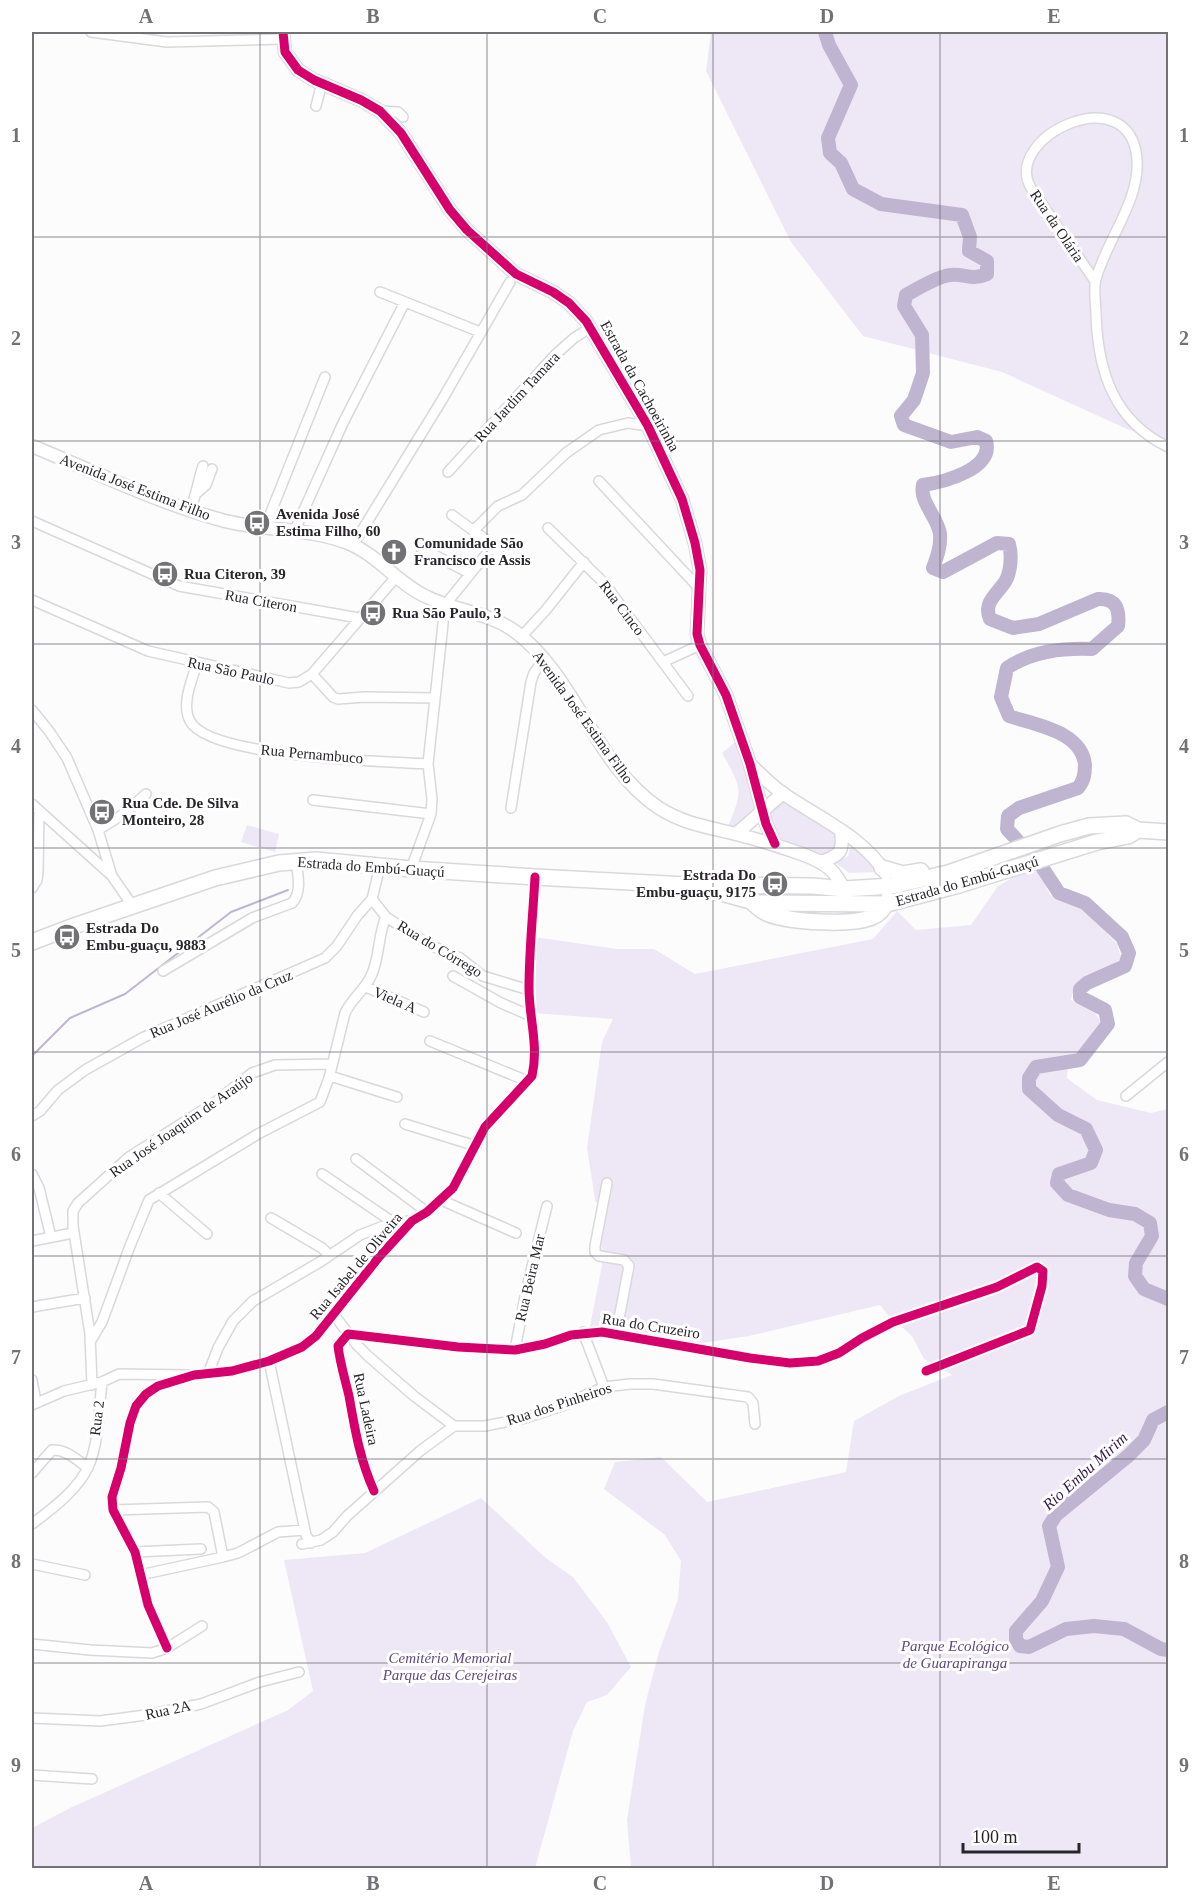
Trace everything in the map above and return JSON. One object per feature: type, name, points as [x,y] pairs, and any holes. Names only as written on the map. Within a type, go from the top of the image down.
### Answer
[{"type":"main road","name":"Estrada do Embú-Guaçú","points":[[32,942],[132,905],[215,878],[262,866],[296,861],[316,860],[535,878],[687,885],[813,886],[844,889],[892,886],[948,873],[1089,826],[1126,824],[1138,830],[1168,832]]},
{"type":"main road","name":"Estrada do Embú-Guaçú","points":[[687,885],[753,903],[887,904],[994,875],[1097,842],[1128,836],[1138,830]]},
{"type":"main road","points":[[882,868],[903,874],[982,861]]},
{"type":"main road","points":[[753,903],[770,914],[791,920],[831,921],[872,917],[887,904],[892,886]]},
{"type":"main road","points":[[844,889],[848,905]]},
{"type":"street","points":[[92,32],[167,42],[283,35]]},
{"type":"street","name":"Estrada da Cachoeirinha","points":[[283,35],[285,52],[298,70],[380,111],[401,133],[450,210],[467,230],[516,274],[553,292],[569,303],[590,328],[648,426],[672,474],[689,517],[699,570],[696,622],[700,645],[726,695],[750,764],[768,833],[775,844]]},
{"type":"street","points":[[316,106],[322,83]]},
{"type":"street","points":[[380,111],[398,112],[403,117]]},
{"type":"street","name":"Rua da Olária","points":[[1095,281],[1031,188],[1026,172],[1032,152],[1044,138],[1074,121],[1102,117],[1115,122],[1132,137],[1136,146],[1137,165],[1133,190],[1095,281],[1097,345],[1101,366],[1114,397],[1140,430],[1168,447]]},
{"type":"street","points":[[353,545],[442,400],[510,282]]},
{"type":"street","points":[[380,292],[480,332]]},
{"type":"street","points":[[294,532],[343,423],[405,303]]},
{"type":"street","name":"Rua Jardim Tamara","points":[[448,472],[555,355],[574,338],[590,328]]},
{"type":"street","points":[[268,528],[271,512],[325,377]]},
{"type":"street","points":[[473,531],[498,506],[522,495],[566,453],[599,430],[628,423],[648,426]]},
{"type":"street","name":"Avenida José Estima Filho","points":[[32,446],[190,511],[237,524],[333,538],[353,545],[366,552],[414,590],[445,605],[475,612],[497,621],[521,637],[544,659],[623,774],[644,797],[692,825],[775,844],[820,862],[831,870],[844,889]]},
{"type":"street","points":[[190,511],[197,493],[197,485],[208,467]]},
{"type":"street","points":[[600,481],[699,588]]},
{"type":"street","points":[[452,515],[493,546],[505,561]]},
{"type":"street","name":"Rua Citeron","points":[[32,521],[179,586],[359,618]]},
{"type":"street","name":"Rua Cinco","points":[[548,528],[604,583],[688,696]]},
{"type":"street","points":[[411,869],[430,814],[432,800],[428,764],[445,605],[493,546]]},
{"type":"street","points":[[421,548],[469,573]]},
{"type":"street","points":[[521,637],[584,562]]},
{"type":"street","points":[[396,577],[312,674],[333,697],[338,699],[435,698]]},
{"type":"street","name":"Rua São Paulo","points":[[32,600],[148,651],[289,683],[299,682],[312,674]]},
{"type":"street","points":[[663,662],[700,645]]},
{"type":"street","points":[[511,808],[531,681],[544,659]]},
{"type":"street","name":"Rua Pernambuco","points":[[197,663],[186,708],[190,721],[198,731],[239,746],[286,755],[428,764]]},
{"type":"street","points":[[32,710],[50,730],[67,758],[98,830],[112,876]]},
{"type":"street","name":"Estrada da Cachoeirinha","points":[[750,764],[783,793],[842,831],[882,868],[892,886]]},
{"type":"street","points":[[736,834],[783,793]]},
{"type":"street","points":[[98,830],[122,815],[146,794]]},
{"type":"street","points":[[313,800],[430,814]]},
{"type":"street","points":[[35,808],[112,876],[132,905]]},
{"type":"street","points":[[32,888],[37,880],[38,872],[35,808]]},
{"type":"street","points":[[820,862],[833,857],[840,851],[843,846],[842,831]]},
{"type":"street","points":[[162,971],[252,918],[292,903],[296,899],[298,877],[296,861]]},
{"type":"street","name":"Rua José Aurélio da Cruz","points":[[32,1116],[40,1111],[57,1090],[85,1070],[144,1037],[325,958],[337,946],[357,916],[372,899],[380,866]]},
{"type":"street","points":[[430,1041],[524,1079],[534,1065],[529,990],[535,878]]},
{"type":"street","name":"Rua do Córrego","points":[[372,899],[386,917],[430,945],[460,958],[483,976],[529,990]]},
{"type":"street","points":[[90,1342],[102,1322],[149,1200],[258,1134],[318,1104],[330,1076],[345,1013],[366,987],[375,965],[386,917]]},
{"type":"street","points":[[453,976],[501,1003],[531,1016]]},
{"type":"street","name":"Viela A","points":[[366,987],[424,1012]]},
{"type":"street","points":[[1126,1096],[1168,1062]]},
{"type":"street","name":"Rua José Joaquim de Araújo","points":[[97,1383],[73,1233],[75,1209],[95,1187],[129,1158],[217,1101],[252,1073],[275,1065],[332,1064]]},
{"type":"street","points":[[330,1076],[397,1097]]},
{"type":"street","name":"Rua Isabel de Oliveira","points":[[113,1510],[112,1497],[121,1468],[130,1423],[136,1406],[152,1389],[194,1376],[269,1361],[302,1347],[316,1336],[379,1257],[412,1221],[428,1212],[453,1188],[485,1127],[524,1079]]},
{"type":"street","points":[[405,1124],[476,1146]]},
{"type":"street","points":[[356,1160],[428,1212]]},
{"type":"street","points":[[32,1174],[39,1188],[51,1237]]},
{"type":"street","points":[[322,1174],[394,1222],[403,1231]]},
{"type":"street","points":[[607,1183],[595,1252],[599,1256],[624,1260],[628,1266],[616,1334]]},
{"type":"street","points":[[159,1193],[207,1234]]},
{"type":"street","points":[[441,1200],[516,1233]]},
{"type":"street","name":"Rua Beira Mar","points":[[514,1350],[547,1206]]},
{"type":"street","points":[[271,1218],[322,1248],[329,1255]]},
{"type":"street","points":[[208,1374],[218,1348],[233,1320],[253,1301],[360,1235],[394,1222],[412,1221]]},
{"type":"street","points":[[32,1240],[73,1233]]},
{"type":"street","name":"Rua do Cruzeiro","points":[[348,1334],[458,1347],[514,1350],[545,1344],[583,1332],[602,1332],[734,1356],[790,1363],[818,1360],[839,1353],[893,1322],[997,1287],[1037,1267],[1043,1271],[1042,1286],[1030,1330],[926,1371]]},
{"type":"street","points":[[32,1307],[85,1298]]},
{"type":"street","points":[[140,1575],[237,1553],[278,1532],[306,1538],[333,1532],[374,1491],[420,1451],[454,1426],[414,1396],[368,1356],[334,1315]]},
{"type":"street","points":[[583,1332],[604,1387]]},
{"type":"street","name":"Rua Ladeira","points":[[348,1334],[338,1346],[340,1361],[358,1448],[374,1491]]},
{"type":"street","points":[[269,1361],[306,1538]]},
{"type":"street","name":"Rua 2","points":[[32,1524],[53,1508],[88,1468],[94,1448],[97,1383],[119,1374],[129,1373],[194,1376]]},
{"type":"street","points":[[32,1380],[34,1404],[64,1391],[97,1383]]},
{"type":"street","name":"Rua dos Pinheiros","points":[[454,1426],[485,1426],[525,1418],[562,1406],[604,1387],[647,1384],[748,1397],[753,1403],[755,1424]]},
{"type":"street","points":[[32,1473],[52,1450],[63,1450],[88,1468]]},
{"type":"street","points":[[167,1648],[148,1605],[135,1552],[113,1510],[208,1507],[214,1512],[223,1557]]},
{"type":"street","points":[[135,1552],[201,1549]]},
{"type":"street","points":[[32,1564],[85,1575]]},
{"type":"street","points":[[32,1644],[152,1653],[167,1648],[202,1626]]},
{"type":"street","name":"Rua 2A","points":[[32,1718],[100,1721],[146,1715],[201,1704],[260,1682],[299,1672]]},
{"type":"street","points":[[32,1775],[92,1779]]},
{"type":"green space","points":[[711,32],[1168,32],[1168,442],[1129,430],[1002,372],[863,336],[791,242],[706,71]]},
{"type":"green space","points":[[735,742],[749,779],[754,808],[751,818],[743,825],[728,826],[736,804],[738,789],[722,753]]},
{"type":"green space","points":[[783,794],[839,829],[842,845],[819,860],[777,844],[763,812]]},
{"type":"green space","points":[[247,825],[279,834],[275,852],[241,842]]},
{"type":"green space","points":[[851,845],[879,872],[849,873],[836,863],[848,856]]},
{"type":"green space","name":"Parque Ecológico de Guarapiranga","points":[[1026,870],[1039,872],[1050,895],[1082,907],[1117,944],[1121,958],[1084,979],[1074,991],[1071,1000],[1095,1013],[1101,1022],[1086,1047],[1068,1061],[1067,1078],[1097,1100],[1151,1113],[1168,1109],[1168,1868],[631,1868],[627,1820],[645,1705],[659,1652],[678,1599],[681,1561],[665,1535],[604,1489],[615,1462],[661,1457],[707,1502],[846,1472],[854,1421],[899,1396],[952,1375],[924,1359],[912,1336],[880,1305],[749,1336],[689,1345],[589,1331],[602,1265],[600,1209],[595,1200],[587,1148],[602,1042],[613,1019],[533,1013],[529,990],[535,937],[617,949],[654,949],[695,974],[873,939],[897,911],[916,930],[971,925],[998,886]]},
{"type":"green space","name":"Cemitério Memorial Parque das Cerejeiras","points":[[481,1498],[547,1559],[573,1577],[607,1622],[631,1667],[607,1695],[587,1702],[573,1731],[535,1868],[32,1868],[32,1828],[70,1808],[288,1710],[313,1691],[284,1560],[365,1553]]},
{"type":"waterway","name":"Rio Embu Mirim","points":[[825,32],[829,45],[851,85],[828,138],[830,153],[841,163],[853,189],[881,204],[962,215],[970,237],[969,251],[987,261],[987,274],[976,277],[945,276],[906,295],[904,306],[922,335],[923,373],[914,400],[901,416],[904,425],[951,442],[977,437],[986,441],[986,451],[975,466],[954,477],[923,485],[926,503],[940,534],[933,568],[943,572],[997,543],[1009,544],[1011,558],[1009,573],[989,604],[988,613],[990,619],[1013,628],[1039,624],[1098,599],[1109,600],[1116,606],[1118,626],[1092,649],[1070,649],[1037,654],[1007,668],[1001,697],[1009,716],[1044,726],[1066,737],[1076,744],[1085,765],[1084,777],[1078,788],[1019,808],[1008,816],[1007,829],[1042,867],[1059,893],[1085,903],[1122,937],[1129,953],[1125,966],[1087,983],[1080,989],[1080,997],[1105,1010],[1108,1024],[1080,1060],[1036,1067],[1029,1078],[1029,1089],[1058,1115],[1086,1129],[1096,1150],[1091,1163],[1059,1174],[1057,1183],[1068,1195],[1109,1210],[1135,1214],[1150,1223],[1152,1236],[1136,1263],[1135,1276],[1144,1289],[1168,1299]]},
{"type":"waterway","points":[[32,1056],[70,1018],[125,994],[231,912],[288,890]]},
{"type":"waterway","name":"Rio Embu Mirim","points":[[1168,1412],[1153,1420],[1144,1440],[1128,1456],[1056,1515],[1049,1526],[1058,1567],[1042,1601],[1016,1631],[1016,1639],[1020,1646],[1029,1647],[1066,1629],[1094,1626],[1124,1629],[1161,1649],[1168,1650]]},
{"type":"cycle path","points":[[283,32],[285,52],[298,70],[380,111],[401,133],[450,210],[467,230],[516,274],[553,292],[569,303],[586,321],[648,426],[682,499],[700,570],[697,634],[700,645],[726,695],[750,764],[766,824],[775,844]]},
{"type":"cycle path","points":[[167,1648],[148,1605],[135,1552],[113,1510],[112,1497],[136,1406],[146,1394],[158,1386],[194,1375],[232,1371],[269,1361],[302,1347],[316,1336],[379,1257],[412,1221],[427,1212],[453,1188],[485,1127],[532,1076],[534,1054],[529,974],[535,877]]},
{"type":"cycle path","points":[[374,1491],[365,1468],[341,1365],[338,1346],[348,1334],[458,1347],[515,1350],[545,1344],[571,1335],[602,1332],[750,1358],[790,1363],[818,1361],[839,1353],[893,1322],[997,1287],[1037,1267],[1043,1271],[1042,1286],[1030,1330],[926,1371]]},
{"type":"place","name":"Avenida José Estima Filho, 60","points":[[257,523]]},
{"type":"place","name":"Comunidade São Francisco de Assis","points":[[394,552]]},
{"type":"place","name":"Rua Citeron, 39","points":[[165,574]]},
{"type":"place","name":"Rua São Paulo, 3","points":[[373,613]]},
{"type":"place","name":"Rua Cde. De Silva Monteiro, 28","points":[[102,812]]},
{"type":"place","name":"Estrada Do Embu-guaçu, 9175","points":[[775,884]]},
{"type":"place","name":"Estrada Do Embu-guaçu, 9883","points":[[67,937]]}]
